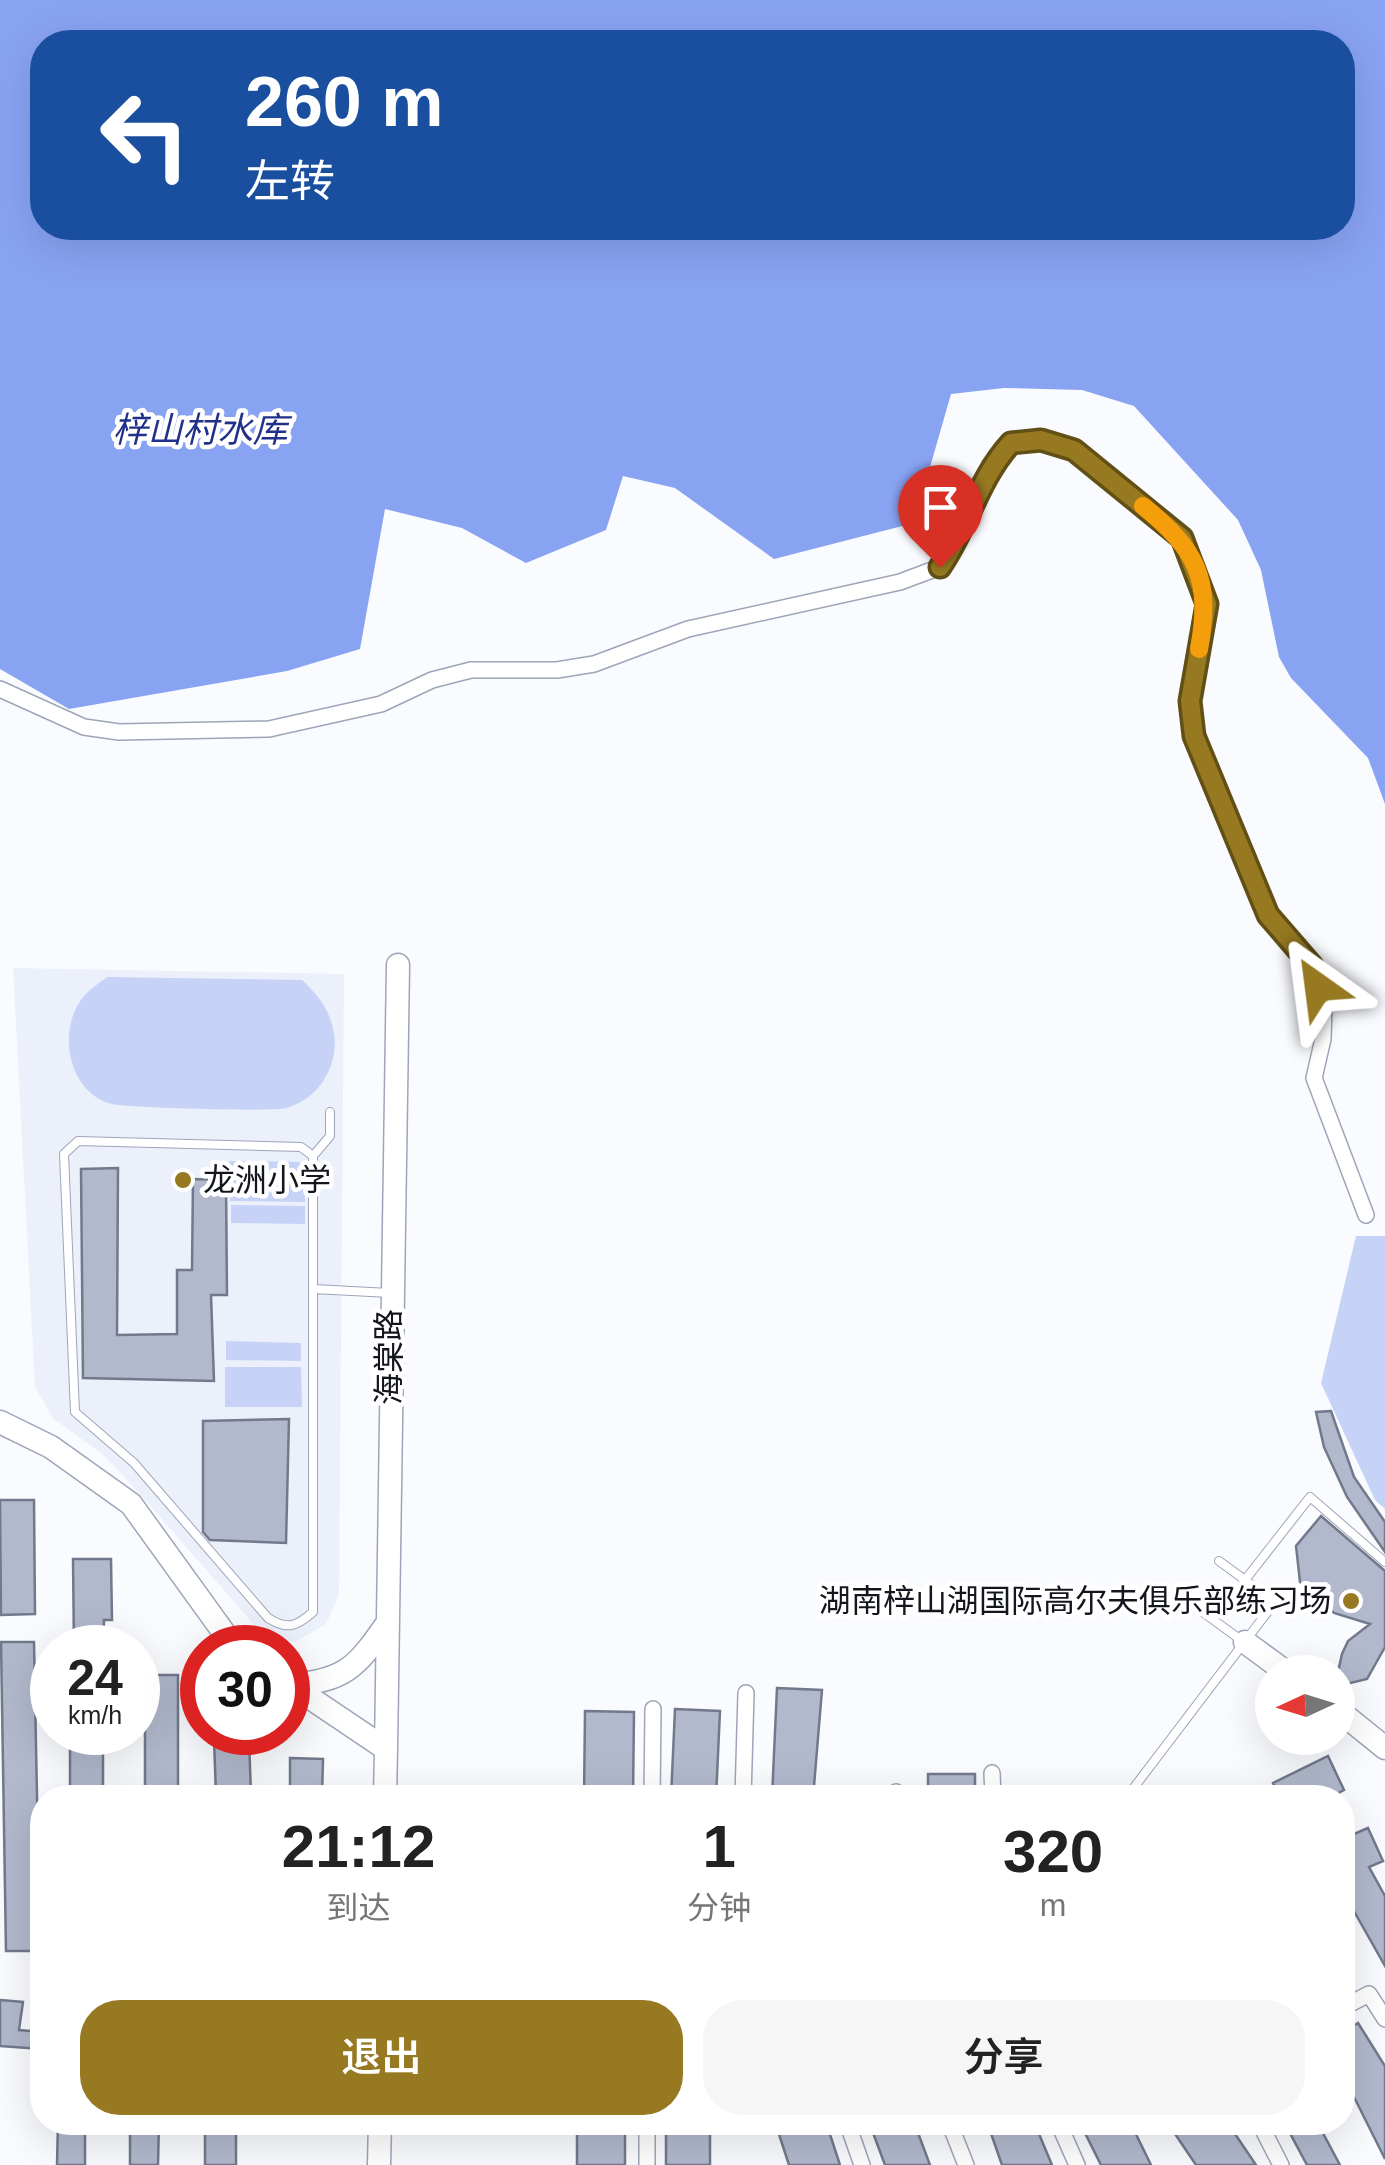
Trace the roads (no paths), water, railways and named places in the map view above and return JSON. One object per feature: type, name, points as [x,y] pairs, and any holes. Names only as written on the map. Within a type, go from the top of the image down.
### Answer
[{"type":"street","points":[[0,689],[84,727],[119,732],[269,729],[381,704],[432,680],[471,670],[557,670],[594,664],[688,628],[900,582],[940,567],[958,541],[990,465],[1011,443],[1041,440],[1074,450],[1182,538],[1197,568],[1207,604],[1190,701],[1194,736],[1268,915],[1312,966],[1324,1008],[1324,1039],[1314,1078],[1366,1215]]},
{"type":"street","name":"海棠路","points":[[385,1785],[398,965]]},
{"type":"street","points":[[0,1422],[51,1447],[131,1504],[218,1625]]},
{"type":"street","points":[[310,1683],[328,1682],[360,1663],[387,1623]]},
{"type":"street","points":[[1245,1642],[1263,1655]]},
{"type":"street","points":[[743,1785],[746,1692]]},
{"type":"street","points":[[310,1698],[386,1749]]},
{"type":"street","points":[[652,1785],[654,1708]]},
{"type":"street","points":[[1355,1724],[1385,1748]]},
{"type":"street","points":[[992,1772],[992,1785]]},
{"type":"street","points":[[1355,2001],[1369,1994],[1385,2020]]},
{"type":"street","points":[[379,2165],[380,2135]]},
{"type":"street","points":[[647,2135],[647,2165]]},
{"type":"street","points":[[852,2135],[862,2165]]},
{"type":"street","points":[[954,2135],[966,2165]]},
{"type":"street","points":[[1064,2135],[1077,2165]]},
{"type":"street","points":[[1265,2135],[1281,2165]]},
{"type":"lane","points":[[313,1156],[301,1147],[78,1141],[64,1154],[75,1412],[134,1463],[268,1618],[281,1626],[297,1626],[312,1612],[313,1156],[330,1136],[330,1112]]},
{"type":"lane","points":[[313,1289],[390,1293]]},
{"type":"lane","points":[[1245,1580],[1310,1497],[1385,1562]]},
{"type":"lane","points":[[1136,1785],[1275,1602],[1219,1561]]},
{"type":"lane","points":[[1194,1605],[1245,1642]]},
{"type":"water","name":"梓山村水库","points":[[0,0],[1385,0],[1385,804],[1368,758],[1291,678],[1279,657],[1261,570],[1238,520],[1134,406],[1082,390],[1004,388],[951,394],[914,523],[774,559],[675,488],[623,476],[606,530],[526,563],[462,528],[385,509],[360,649],[287,671],[69,709],[0,669]]},
{"type":"place","name":"龙洲小学","points":[[183,1180]]},
{"type":"place","name":"湖南梓山湖国际高尔夫俱乐部练习场","points":[[1351,1601]]}]
